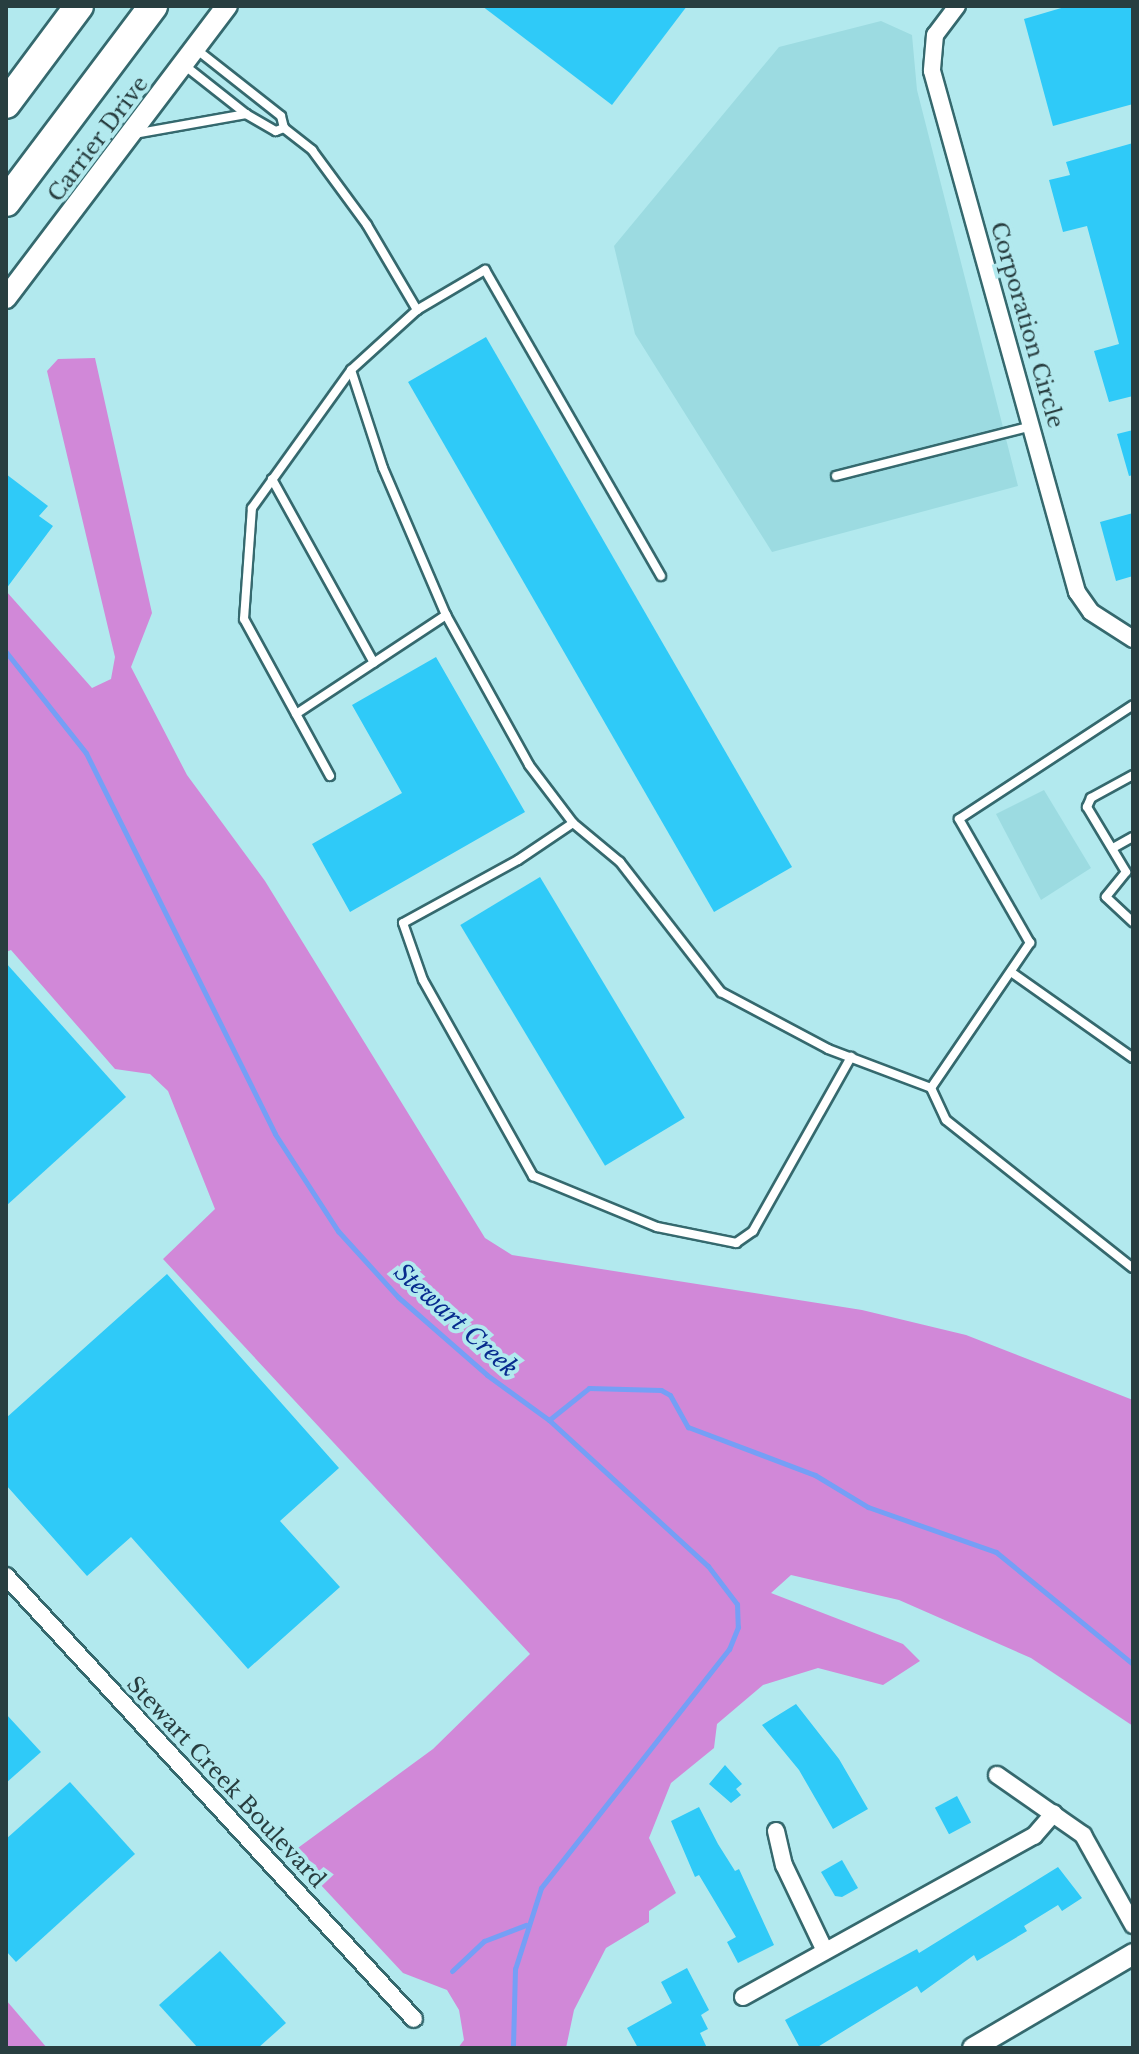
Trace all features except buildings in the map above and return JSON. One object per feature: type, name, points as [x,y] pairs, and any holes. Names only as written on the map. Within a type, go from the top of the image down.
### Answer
[{"type":"highway","points":[[6,104],[79,6]]},
{"type":"highway","points":[[6,202],[153,6]]},
{"type":"street","name":"Carrier Drive","points":[[6,298],[227,6]]},
{"type":"street","name":"Corporation Circle","points":[[957,6],[935,35],[932,71],[1077,592],[1091,612],[1133,639]]},
{"type":"street","name":"Stewart Creek Boulevard","points":[[6,1576],[414,2019]]},
{"type":"street","points":[[997,1775],[1083,1835],[1133,1925]]},
{"type":"street","points":[[743,1997],[1034,1836],[1054,1813]]},
{"type":"street","points":[[776,1831],[784,1865],[825,1951]]},
{"type":"street","points":[[973,2048],[1133,1954]]},
{"type":"lane","points":[[190,56],[246,114],[276,131],[284,128]]},
{"type":"lane","points":[[190,56],[281,116],[284,128],[312,150],[417,310]]},
{"type":"lane","points":[[133,134],[246,114]]},
{"type":"lane","points":[[330,776],[244,619],[252,508],[351,370],[417,310],[485,270],[661,576]]},
{"type":"lane","points":[[351,370],[383,468],[446,615],[529,765],[573,823],[620,862],[721,992],[851,1057],[931,1088],[946,1120],[1133,1268]]},
{"type":"lane","points":[[836,476],[1033,426]]},
{"type":"lane","points":[[272,479],[374,663]]},
{"type":"lane","points":[[296,714],[446,615]]},
{"type":"lane","points":[[931,1088],[1030,943],[959,819],[1133,705]]},
{"type":"lane","points":[[1133,775],[1091,798],[1087,807],[1126,872],[1106,897],[1133,922]]},
{"type":"lane","points":[[573,823],[518,860],[403,923],[423,980],[533,1176],[657,1227],[736,1243],[753,1231],[851,1057]]},
{"type":"lane","points":[[1113,848],[1133,837]]},
{"type":"lane","points":[[1011,972],[1133,1058]]},
{"type":"shaded area","points":[[881,21],[912,35],[917,90],[1018,486],[772,552],[635,334],[614,246],[779,47]]},
{"type":"shaded area","points":[[95,358],[152,613],[131,667],[187,775],[265,881],[485,1238],[512,1255],[862,1310],[966,1335],[1133,1400],[1133,1726],[1031,1658],[899,1600],[791,1575],[771,1593],[903,1644],[920,1661],[883,1685],[818,1668],[763,1685],[717,1724],[714,1748],[671,1783],[649,1838],[676,1893],[649,1911],[649,1922],[606,1948],[574,2010],[566,2048],[458,2048],[464,2040],[459,2010],[447,1990],[403,1973],[291,1853],[433,1749],[530,1654],[163,1259],[215,1209],[168,1091],[150,1074],[115,1069],[11,950],[6,952],[6,591],[92,688],[111,679],[115,657],[47,371],[58,359]]},
{"type":"shaded area","points":[[1044,790],[1091,868],[1041,900],[996,814]]},
{"type":"shaded area","points":[[6,2000],[47,2048],[6,2048]]},
{"type":"waterway","name":"Stewart Creek","points":[[6,652],[86,753],[275,1134],[338,1231],[398,1297],[487,1375],[549,1420],[708,1566],[737,1604],[738,1627],[729,1649],[541,1888],[515,1969],[513,2048]]},
{"type":"waterway","name":"Stewart Creek","points":[[549,1420],[589,1388],[661,1390],[670,1395],[688,1427],[815,1475],[868,1507],[996,1552],[1133,1664]]},
{"type":"waterway","points":[[452,1971],[484,1941],[526,1925]]}]
